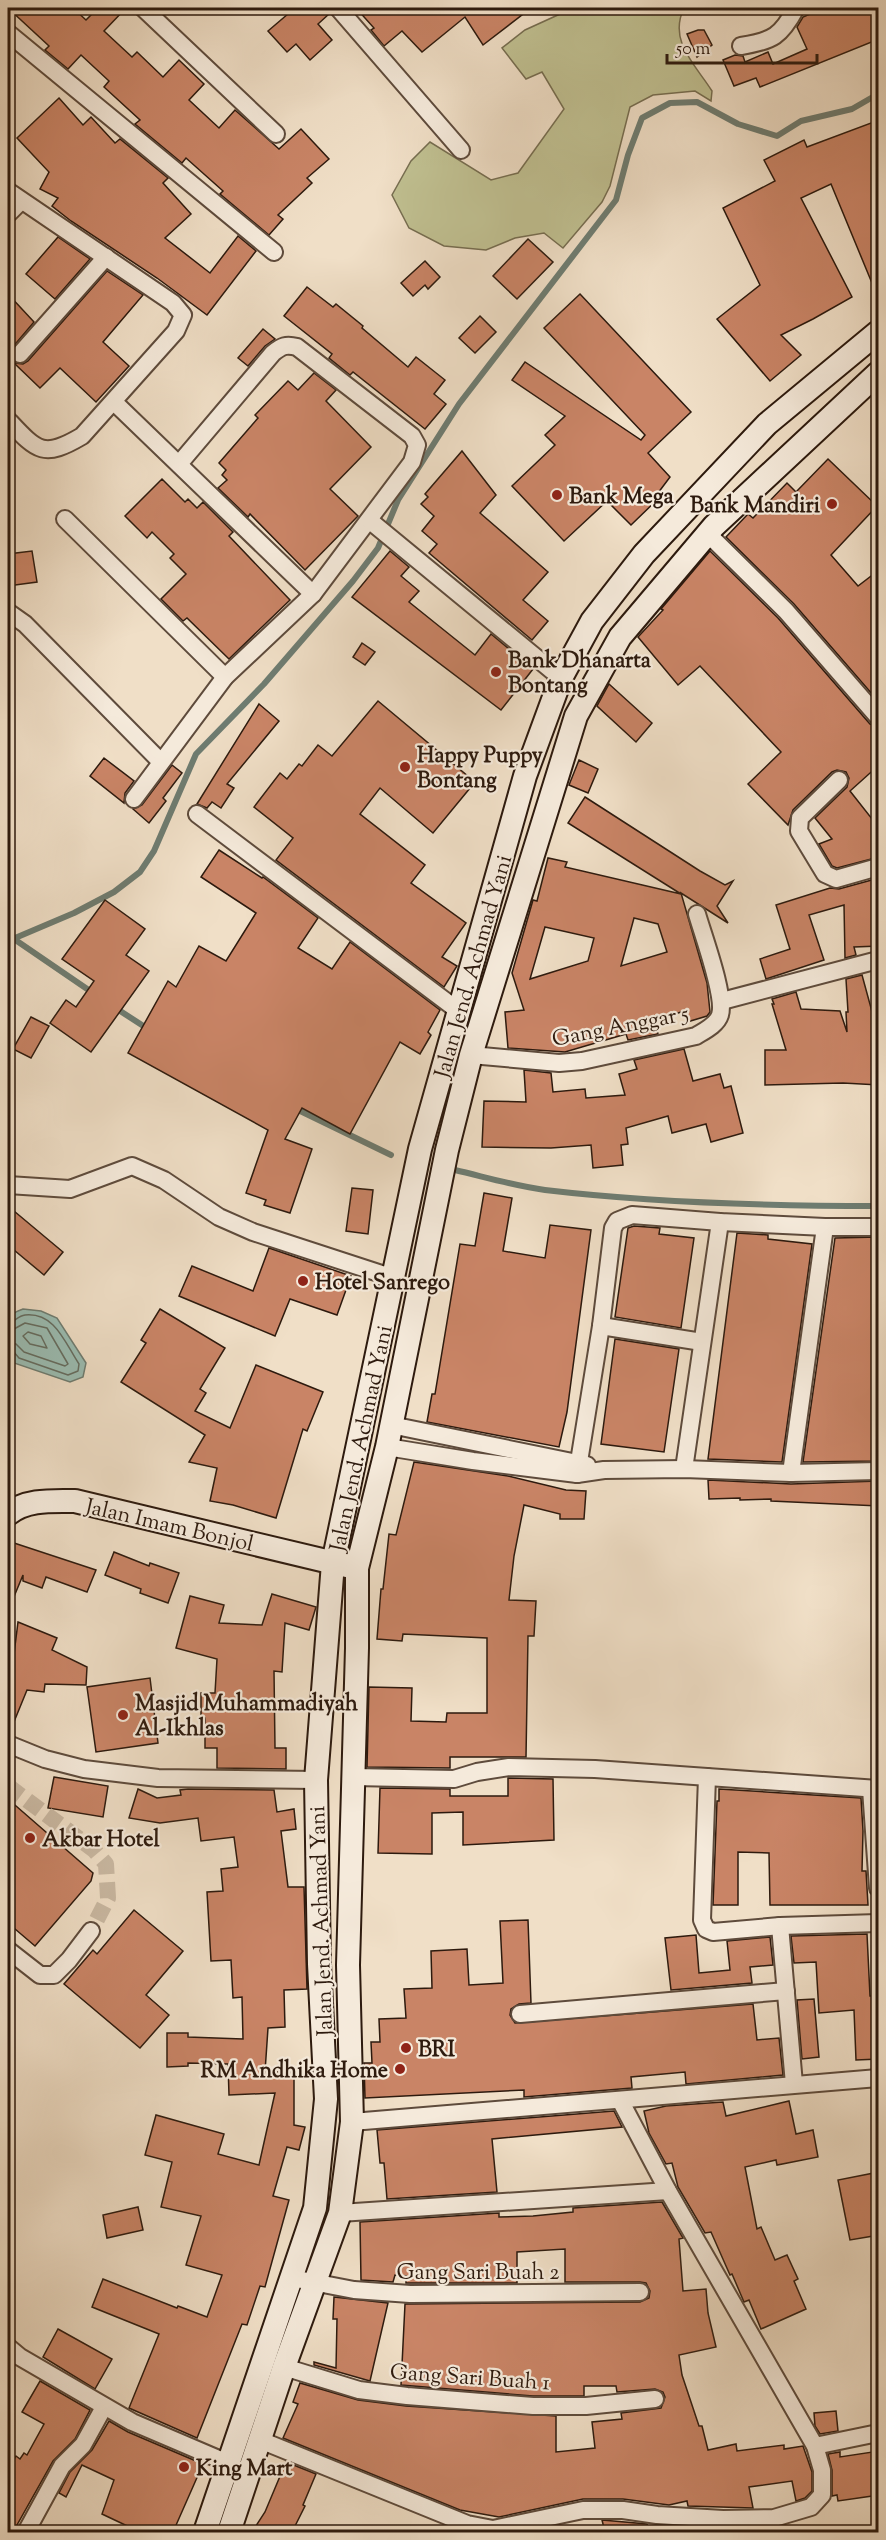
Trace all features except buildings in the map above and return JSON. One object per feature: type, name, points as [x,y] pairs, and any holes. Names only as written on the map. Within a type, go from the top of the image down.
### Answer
[{"type":"street","points":[[143,8],[276,134]]},
{"type":"street","points":[[338,8],[461,150]]},
{"type":"street","points":[[741,46],[758,44],[778,36],[786,27],[796,8]]},
{"type":"street","points":[[8,33],[274,252]]},
{"type":"street","points":[[8,214],[14,196],[173,303],[183,315],[176,331],[82,436],[62,448],[42,450],[28,441],[8,420]]},
{"type":"street","points":[[20,354],[106,257]]},
{"type":"street","name":"Jalan Jend. Achmad Yani","points":[[204,2532],[315,2208],[326,2099],[319,1964],[316,1780],[333,1569],[416,1171],[525,776],[561,678],[592,621],[644,554],[767,424],[879,332]]},
{"type":"street","points":[[134,799],[225,677],[313,594],[374,525],[412,462],[417,445],[412,436],[297,346],[285,345],[273,353],[174,459]]},
{"type":"street","name":"Jalan Jend. Achmad Yani","points":[[229,2532],[284,2367],[340,2213],[352,2122],[348,1965],[357,1574],[389,1436],[442,1174],[471,1055],[576,716],[620,637],[708,534],[879,373]]},
{"type":"street","points":[[114,402],[313,594]]},
{"type":"street","points":[[714,478],[741,501]]},
{"type":"street","points":[[684,510],[786,611],[879,717]]},
{"type":"street","points":[[65,519],[225,677]]},
{"type":"street","points":[[374,525],[561,678]]},
{"type":"street","points":[[8,612],[25,624],[161,762]]},
{"type":"street","points":[[839,780],[800,818],[799,831],[825,874],[830,878],[836,879],[879,867]]},
{"type":"street","points":[[197,814],[460,1012]]},
{"type":"street","points":[[697,914],[722,1001],[879,960]]},
{"type":"street","name":"Gang Anggar 5","points":[[471,1055],[538,1063],[559,1063],[594,1058],[696,1036],[708,1029],[720,1017],[722,1001]]},
{"type":"street","points":[[8,1185],[70,1189],[132,1166],[164,1180],[219,1217],[253,1232],[394,1278]]},
{"type":"street","points":[[416,1171],[442,1174]]},
{"type":"street","points":[[578,1469],[601,1326],[613,1228],[617,1221],[632,1215],[720,1222],[879,1227]]},
{"type":"street","points":[[684,1469],[720,1222]]},
{"type":"street","points":[[790,1473],[825,1227]]},
{"type":"street","points":[[601,1326],[702,1342]]},
{"type":"street","points":[[389,1436],[578,1469],[684,1469],[790,1473],[879,1471]]},
{"type":"street","points":[[10,1508],[41,1501],[64,1513],[357,1574]]},
{"type":"street","points":[[8,1744],[45,1759],[84,1769],[158,1778],[316,1780]]},
{"type":"street","points":[[353,1777],[454,1779],[477,1772],[509,1767],[595,1769],[875,1789],[879,1888]]},
{"type":"street","points":[[707,1778],[702,1924],[706,1929],[713,1932],[780,1926],[879,1923]]},
{"type":"street","points":[[780,1926],[794,2084]]},
{"type":"street","points":[[8,1950],[40,1975],[54,1975],[69,1960],[91,1931]]},
{"type":"street","points":[[520,2014],[786,1991]]},
{"type":"street","points":[[352,2122],[879,2078]]},
{"type":"street","points":[[260,2440],[467,2524],[493,2529],[583,2510],[622,2510],[725,2526],[774,2518],[811,2507],[822,2495],[823,2484],[815,2446],[668,2191],[620,2100]]},
{"type":"street","points":[[340,2213],[668,2191]]},
{"type":"street","name":"Gang Sari Buah 2","points":[[292,2278],[316,2284],[410,2295],[640,2292]]},
{"type":"street","points":[[13,2351],[132,2422],[228,2463]]},
{"type":"street","name":"Gang Sari Buah 1","points":[[284,2367],[359,2390],[407,2396],[533,2406],[586,2406],[655,2399]]},
{"type":"street","points":[[26,2532],[62,2466],[83,2445],[104,2407]]},
{"type":"street","points":[[815,2446],[879,2433]]},
{"type":"green space","points":[[566,8],[684,8],[679,31],[681,42],[691,62],[712,91],[711,101],[695,91],[653,95],[630,107],[610,186],[602,202],[563,248],[544,233],[515,238],[486,250],[444,246],[409,228],[392,195],[411,161],[430,142],[491,180],[518,173],[564,109],[542,72],[526,79],[502,48],[525,30],[560,14]]},
{"type":"water","points":[[23,1309],[41,1311],[57,1318],[86,1363],[83,1377],[70,1382],[14,1363],[8,1346],[6,1326],[10,1316]]},
{"type":"waterway","points":[[8,941],[74,913],[114,892],[140,872],[154,851],[196,754],[264,684],[353,581],[378,548],[398,500],[459,404],[616,200],[628,155],[642,118],[670,103],[697,102],[738,124],[777,136],[801,121],[852,109],[878,94]]},
{"type":"waterway","points":[[14,939],[93,993]]},
{"type":"waterway","points":[[114,1007],[148,1029]]},
{"type":"waterway","points":[[294,1108],[391,1155]]},
{"type":"waterway","points":[[455,1170],[534,1188],[628,1198],[753,1204],[878,1206]]},
{"type":"tunnel","points":[[8,1786],[94,1850],[106,1864],[108,1898],[91,1931]]},
{"type":"place","name":"Bank Mega","points":[[557,495]]},
{"type":"place","name":"Bank Mandiri","points":[[832,504]]},
{"type":"place","name":"Bank Dhanarta Bontang","points":[[496,672]]},
{"type":"place","name":"Happy Puppy Bontang","points":[[405,767]]},
{"type":"place","name":"Hotel Sanrego","points":[[303,1281]]},
{"type":"place","name":"Masjid Muhammadiyah Al-Ikhlas","points":[[123,1715]]},
{"type":"place","name":"Akbar Hotel","points":[[30,1838]]},
{"type":"place","name":"BRI","points":[[406,2048]]},
{"type":"place","name":"RM Andhika Home","points":[[400,2069]]},
{"type":"place","name":"King Mart","points":[[184,2467]]}]
